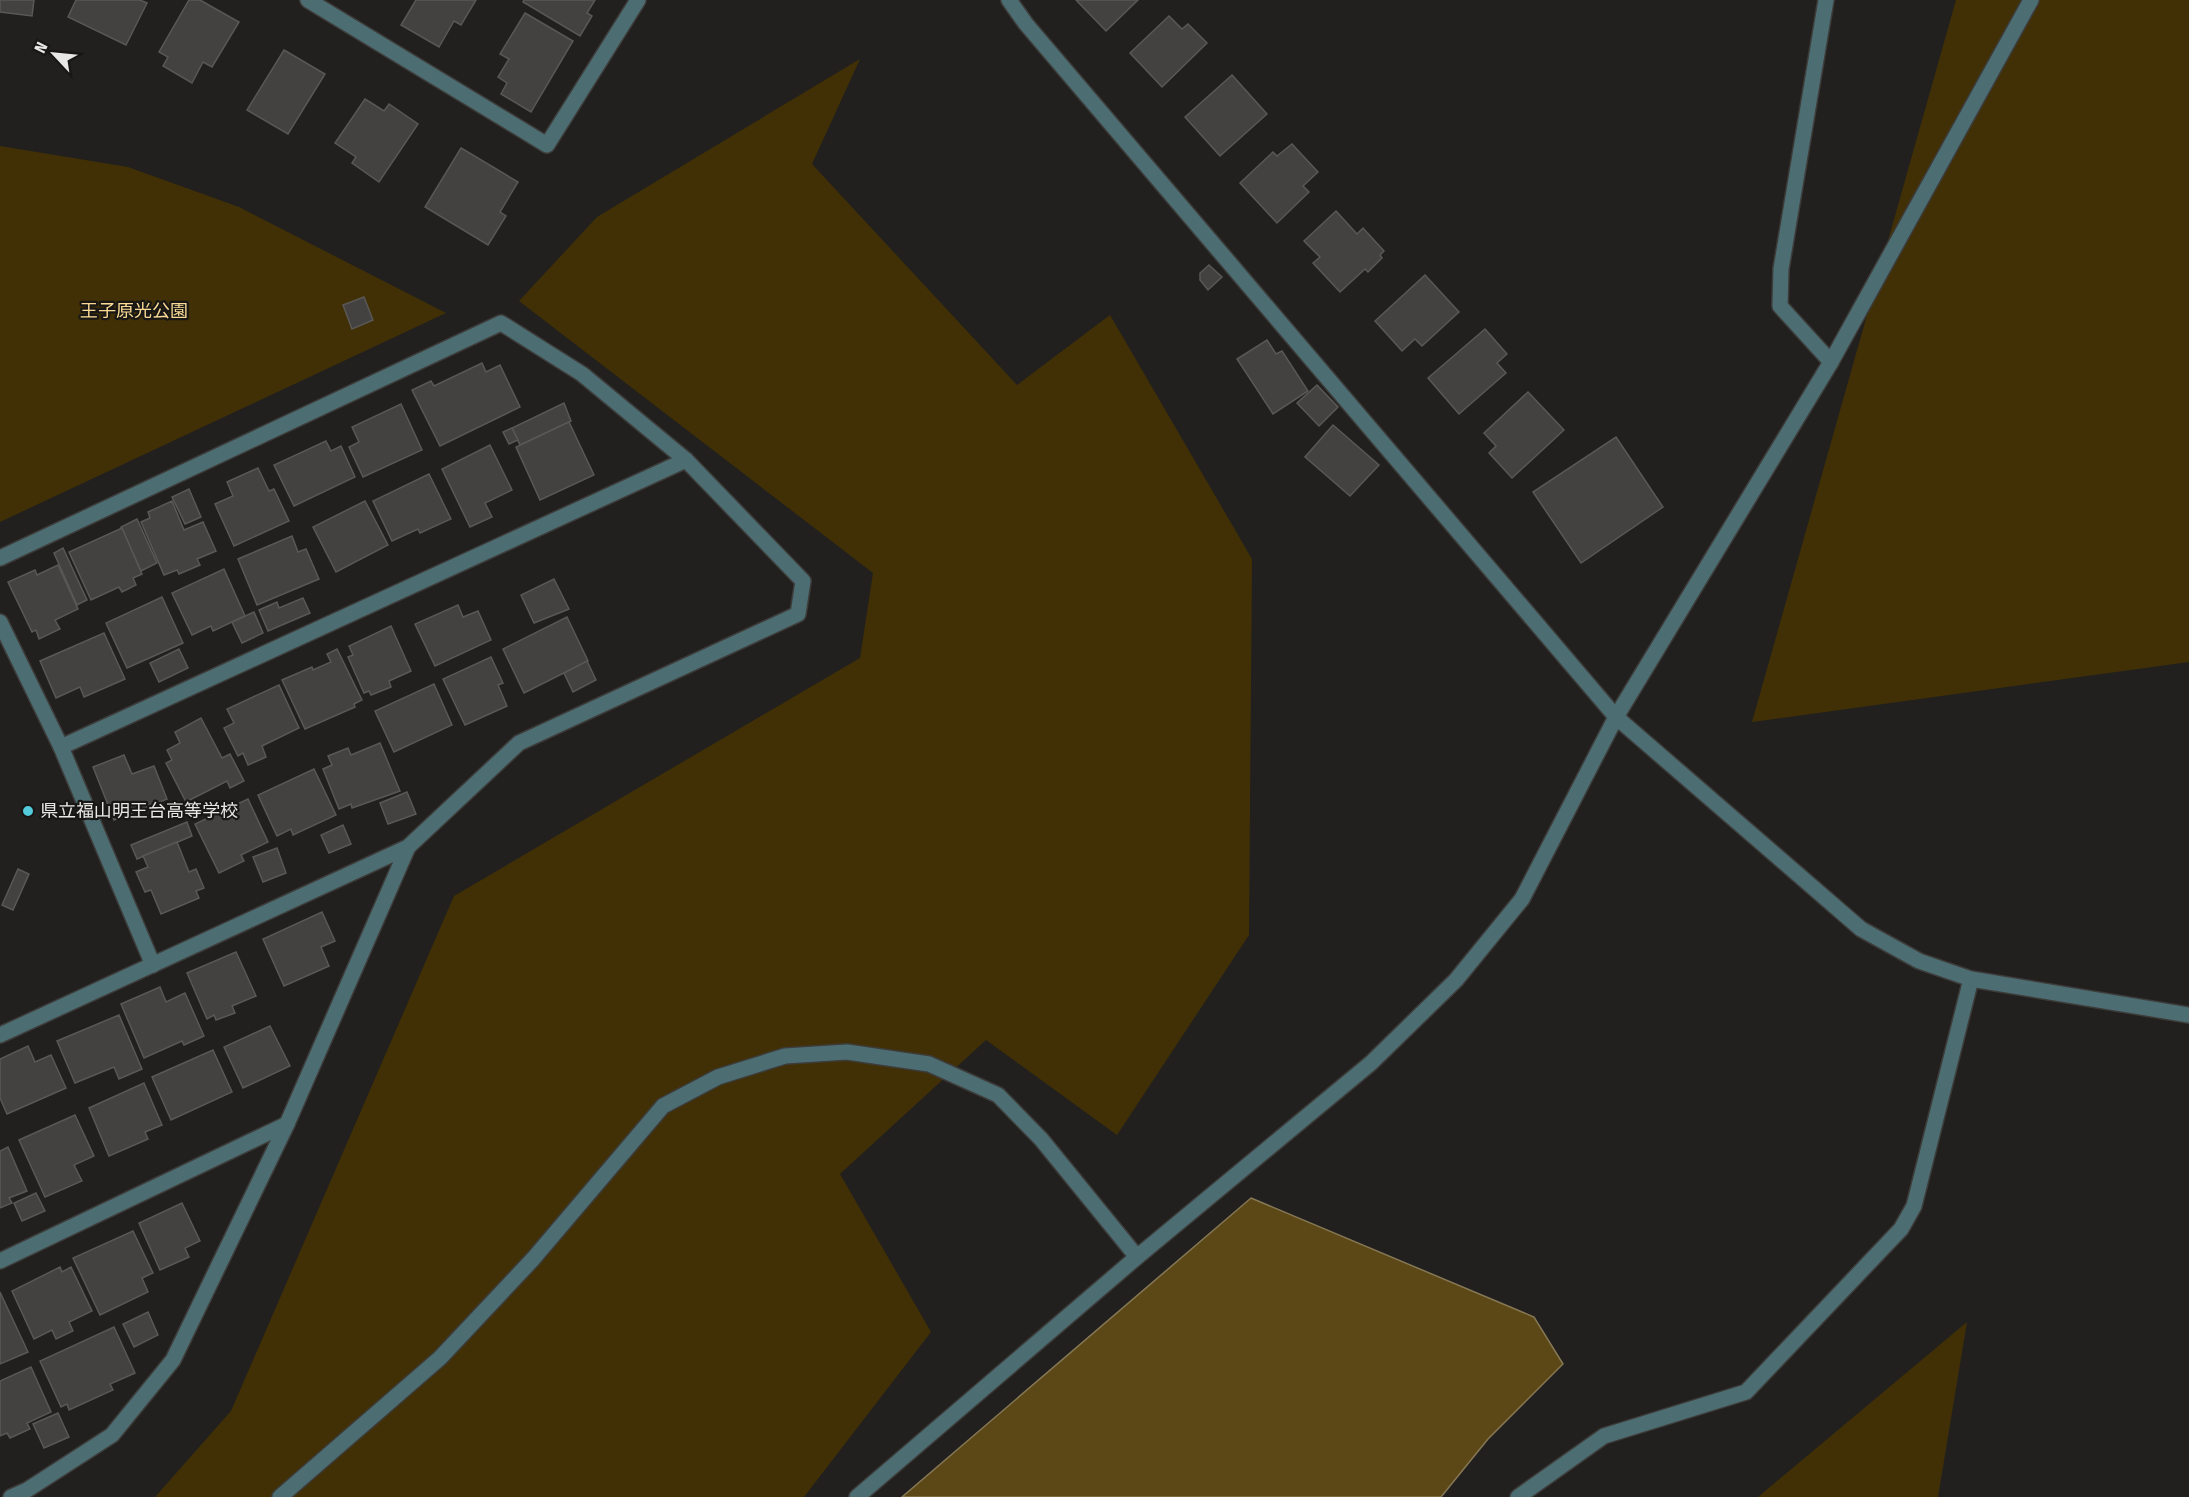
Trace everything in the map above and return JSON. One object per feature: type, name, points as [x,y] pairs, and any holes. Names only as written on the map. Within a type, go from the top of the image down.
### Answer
[{"type":"street","points":[[308,0],[547,146],[638,0]]},
{"type":"street","points":[[1009,0],[1026,24],[1616,717],[1861,929],[1919,961],[1971,979],[2189,1015]]},
{"type":"street","points":[[1826,0],[1781,269],[1780,306],[1831,362]]},
{"type":"street","points":[[857,1497],[1137,1257],[1371,1063],[1456,980],[1522,899],[1616,717],[1831,362],[2031,0]]},
{"type":"street","points":[[0,558],[501,323],[582,374],[686,460],[803,581],[798,614],[519,743],[408,847],[0,1035]]},
{"type":"street","points":[[61,747],[686,460]]},
{"type":"street","points":[[0,622],[61,747],[153,964]]},
{"type":"street","points":[[11,1497],[27,1490],[112,1435],[173,1359],[287,1124],[408,847]]},
{"type":"street","points":[[1518,1497],[1604,1436],[1746,1392],[1901,1229],[1914,1206],[1971,979]]},
{"type":"street","points":[[280,1497],[440,1358],[533,1259],[663,1106],[718,1077],[785,1056],[847,1052],[929,1065],[998,1095],[1041,1139],[1137,1257]]},
{"type":"street","points":[[0,1261],[287,1124]]},
{"type":"green space","points":[[1956,0],[2189,0],[2189,662],[1752,722]]},
{"type":"green space","points":[[860,59],[812,164],[1017,385],[1110,315],[1252,559],[1249,935],[1117,1135],[986,1040],[840,1174],[931,1332],[804,1497],[155,1497],[231,1411],[454,896],[860,658],[873,573],[519,301],[597,217]]},
{"type":"green space","name":"王子原光公園","points":[[0,146],[128,167],[239,207],[446,313],[0,522]]},
{"type":"green space","points":[[1967,1322],[1938,1497],[1758,1497]]},
{"type":"shaded area","points":[[1251,1198],[1534,1317],[1563,1364],[1488,1439],[1441,1497],[902,1497]]},
{"type":"building","points":[[0,0],[34,0],[32,16],[0,12]]},
{"type":"building","points":[[76,0],[140,0],[147,3],[126,45],[68,17]]},
{"type":"building","points":[[189,0],[200,0],[239,22],[212,67],[203,62],[192,83],[163,66],[168,57],[159,52]]},
{"type":"building","points":[[416,0],[476,0],[461,25],[454,21],[439,47],[401,25]]},
{"type":"building","points":[[524,0],[595,0],[587,13],[592,16],[580,36],[523,2]]},
{"type":"building","points":[[1076,0],[1138,0],[1106,31]]},
{"type":"building","points":[[525,13],[573,41],[531,112],[501,94],[507,83],[498,77],[509,59],[500,54]]},
{"type":"building","points":[[1169,16],[1182,29],[1188,24],[1207,43],[1162,87],[1130,53]]},
{"type":"building","points":[[284,50],[325,74],[288,134],[247,110]]},
{"type":"building","points":[[1232,75],[1267,114],[1220,156],[1185,117]]},
{"type":"building","points":[[365,99],[384,111],[389,104],[418,124],[379,182],[352,163],[356,157],[335,143]]},
{"type":"building","points":[[1292,144],[1318,172],[1303,186],[1309,192],[1277,223],[1240,183],[1273,152],[1277,156]]},
{"type":"building","points":[[461,148],[518,182],[500,212],[506,216],[488,245],[425,207]]},
{"type":"building","points":[[1336,211],[1357,234],[1363,228],[1384,251],[1380,255],[1382,258],[1368,272],[1365,269],[1340,292],[1313,263],[1320,257],[1304,241]]},
{"type":"building","points":[[1209,265],[1222,277],[1208,290],[1200,280],[1200,273]]},
{"type":"building","points":[[1425,275],[1459,312],[1422,346],[1415,339],[1402,351],[1375,321]]},
{"type":"building","points":[[364,297],[373,320],[352,329],[343,305]]},
{"type":"building","points":[[1485,329],[1507,354],[1497,363],[1506,373],[1459,414],[1428,378]]},
{"type":"building","points":[[1267,340],[1276,354],[1282,351],[1308,391],[1273,414],[1237,359]]},
{"type":"building","points":[[482,363],[486,372],[500,365],[520,407],[440,446],[412,390],[431,381],[434,386]]},
{"type":"building","points":[[1317,385],[1338,407],[1319,426],[1297,403]]},
{"type":"building","points":[[1528,392],[1564,430],[1512,478],[1489,453],[1496,446],[1484,433]]},
{"type":"building","points":[[564,403],[571,421],[520,445],[512,428]]},
{"type":"building","points":[[401,404],[422,450],[363,477],[349,447],[359,442],[352,427]]},
{"type":"building","points":[[569,422],[594,475],[540,500],[516,447]]},
{"type":"building","points":[[1333,425],[1379,465],[1350,496],[1305,457]]},
{"type":"building","points":[[512,428],[518,440],[509,444],[503,432]]},
{"type":"building","points":[[1616,437],[1663,507],[1581,563],[1533,492]]},
{"type":"building","points":[[326,441],[331,451],[341,446],[355,477],[294,506],[274,465]]},
{"type":"building","points":[[490,445],[512,490],[485,503],[492,517],[470,527],[442,469]]},
{"type":"building","points":[[258,468],[269,491],[274,489],[289,521],[234,546],[215,504],[233,496],[227,482]]},
{"type":"building","points":[[429,474],[451,519],[420,533],[418,529],[392,541],[373,501]]},
{"type":"building","points":[[189,489],[201,517],[185,524],[172,497]]},
{"type":"building","points":[[172,501],[184,530],[203,522],[216,551],[197,559],[200,565],[179,574],[177,570],[164,575],[141,522],[150,518],[148,512]]},
{"type":"building","points":[[365,501],[388,545],[336,572],[313,527]]},
{"type":"building","points":[[137,519],[157,563],[141,571],[121,527]]},
{"type":"building","points":[[122,528],[142,574],[133,578],[136,585],[122,592],[119,587],[91,600],[69,552]]},
{"type":"building","points":[[292,536],[298,552],[306,549],[319,579],[257,605],[238,559]]},
{"type":"building","points":[[63,548],[87,600],[77,605],[54,553]]},
{"type":"building","points":[[58,565],[78,609],[55,620],[60,629],[39,639],[36,630],[32,632],[8,582],[35,570],[37,575]]},
{"type":"building","points":[[224,569],[245,616],[213,631],[211,626],[192,635],[172,593]]},
{"type":"building","points":[[554,579],[569,609],[534,623],[521,595]]},
{"type":"building","points":[[162,597],[183,643],[127,668],[106,623]]},
{"type":"building","points":[[303,598],[310,613],[268,631],[259,610],[277,602],[279,608]]},
{"type":"building","points":[[458,605],[463,617],[478,611],[491,640],[435,666],[415,624]]},
{"type":"building","points":[[254,612],[263,633],[242,643],[232,622]]},
{"type":"building","points":[[567,617],[588,661],[524,693],[503,649]]},
{"type":"building","points":[[391,626],[411,671],[389,681],[391,687],[371,695],[369,691],[364,693],[348,657],[353,655],[349,646]]},
{"type":"building","points":[[104,633],[125,679],[84,697],[80,687],[56,698],[40,661]]},
{"type":"building","points":[[179,649],[188,668],[159,682],[150,663]]},
{"type":"building","points":[[337,649],[362,700],[354,704],[355,707],[305,729],[282,680],[312,667],[313,670],[331,662],[327,654]]},
{"type":"building","points":[[491,657],[503,683],[498,685],[507,706],[465,725],[443,679]]},
{"type":"building","points":[[587,661],[596,680],[573,692],[564,673]]},
{"type":"building","points":[[434,684],[452,725],[394,752],[375,711]]},
{"type":"building","points":[[279,685],[299,728],[262,746],[266,757],[248,765],[243,753],[238,756],[224,728],[234,723],[227,709]]},
{"type":"building","points":[[201,718],[222,758],[230,754],[244,781],[230,788],[227,781],[186,802],[166,763],[172,760],[167,750],[180,743],[175,732]]},
{"type":"building","points":[[380,743],[400,791],[352,808],[351,804],[339,809],[323,769],[332,765],[328,756],[348,748],[351,755]]},
{"type":"building","points":[[124,755],[132,774],[154,766],[167,799],[114,820],[93,767]]},
{"type":"building","points":[[314,769],[336,815],[293,835],[291,829],[277,836],[258,795]]},
{"type":"building","points":[[407,792],[416,814],[388,824],[380,803]]},
{"type":"building","points":[[248,799],[268,842],[241,855],[244,861],[219,873],[195,824]]},
{"type":"building","points":[[187,822],[192,836],[137,859],[131,845]]},
{"type":"building","points":[[343,825],[351,844],[329,853],[321,835]]},
{"type":"building","points":[[177,842],[189,872],[196,869],[204,888],[196,891],[199,898],[161,914],[151,890],[145,892],[136,872],[148,867],[143,856]]},
{"type":"building","points":[[277,848],[286,873],[263,882],[253,857]]},
{"type":"building","points":[[18,869],[29,874],[13,910],[2,905]]},
{"type":"building","points":[[322,912],[335,941],[321,947],[329,966],[284,986],[263,939]]},
{"type":"building","points":[[236,952],[256,996],[232,1006],[235,1013],[216,1020],[214,1015],[207,1019],[187,973]]},
{"type":"building","points":[[160,987],[166,1002],[185,993],[204,1036],[184,1045],[182,1041],[144,1058],[121,1004]]},
{"type":"building","points":[[119,1015],[142,1069],[119,1079],[114,1067],[75,1083],[57,1041]]},
{"type":"building","points":[[270,1026],[290,1066],[243,1088],[224,1047]]},
{"type":"building","points":[[28,1046],[35,1062],[51,1055],[66,1088],[7,1114],[0,1098],[0,1059]]},
{"type":"building","points":[[213,1050],[232,1092],[171,1120],[152,1077]]},
{"type":"building","points":[[144,1083],[162,1125],[145,1132],[148,1139],[109,1156],[89,1108]]},
{"type":"building","points":[[75,1115],[94,1156],[74,1165],[82,1181],[45,1197],[19,1140]]},
{"type":"building","points":[[8,1147],[27,1191],[9,1198],[12,1203],[0,1208],[0,1151]]},
{"type":"building","points":[[36,1193],[45,1211],[22,1221],[14,1203]]},
{"type":"building","points":[[182,1203],[200,1241],[185,1248],[189,1257],[160,1270],[139,1223]]},
{"type":"building","points":[[133,1231],[153,1273],[142,1278],[148,1292],[100,1315],[73,1258]]},
{"type":"building","points":[[60,1267],[62,1272],[71,1267],[92,1311],[69,1322],[73,1331],[56,1339],[52,1330],[34,1339],[12,1291]]},
{"type":"building","points":[[0,1292],[28,1352],[0,1364]]},
{"type":"building","points":[[148,1312],[158,1335],[134,1347],[123,1324]]},
{"type":"building","points":[[114,1327],[135,1373],[110,1384],[113,1390],[69,1410],[67,1404],[61,1407],[40,1361]]},
{"type":"building","points":[[31,1367],[51,1412],[27,1423],[30,1429],[10,1438],[7,1433],[0,1436],[0,1381]]},
{"type":"building","points":[[58,1413],[69,1437],[44,1448],[33,1424]]},
{"type":"place","name":"県立福山明王台高等学校","points":[[28,811]]}]
